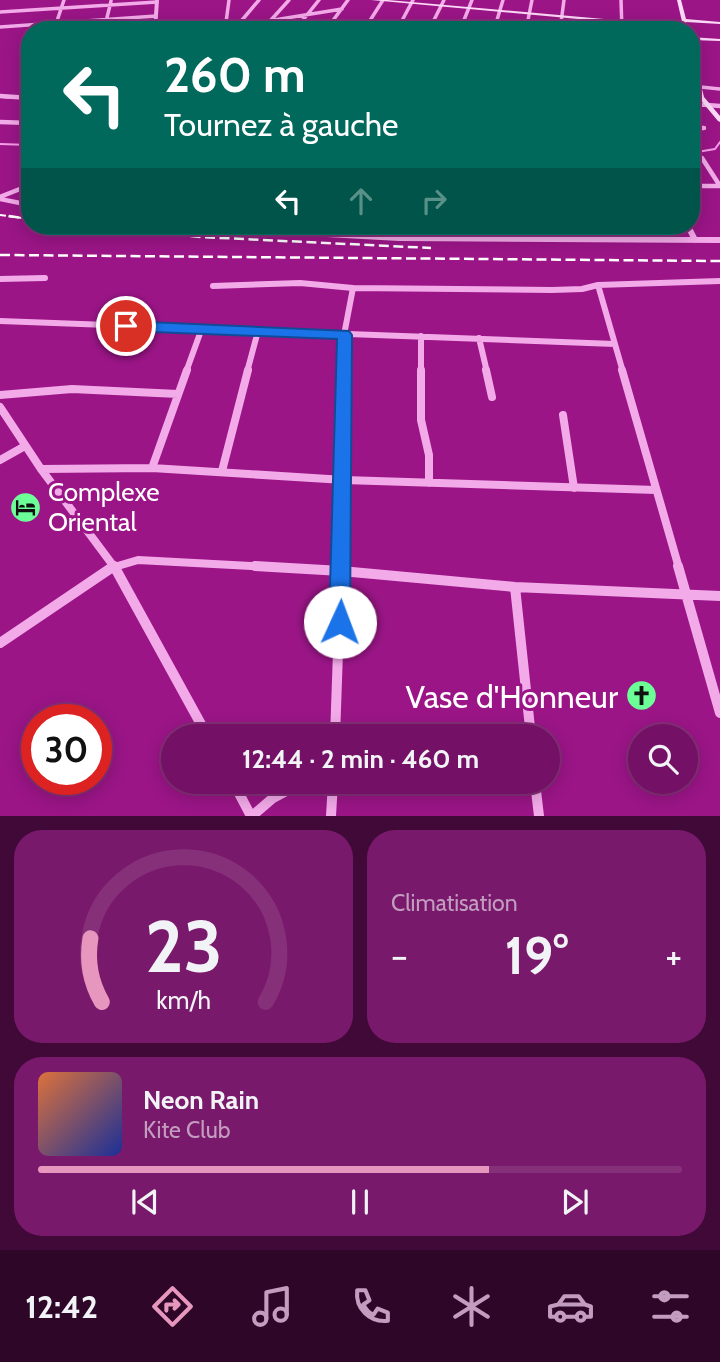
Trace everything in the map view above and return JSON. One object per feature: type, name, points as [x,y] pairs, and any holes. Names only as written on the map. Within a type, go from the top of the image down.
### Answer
[{"type":"main road","points":[[373,0],[602,21]]},
{"type":"main road","points":[[679,0],[684,20],[696,21]]},
{"type":"main road","points":[[700,21],[720,23]]},
{"type":"main road","points":[[700,39],[720,40]]},
{"type":"main road","points":[[700,95],[720,120]]},
{"type":"street","points":[[57,21],[64,0]]},
{"type":"street","points":[[226,21],[229,0]]},
{"type":"street","points":[[241,21],[259,0]]},
{"type":"street","points":[[270,21],[289,0]]},
{"type":"street","points":[[302,21],[319,0]]},
{"type":"street","points":[[332,21],[348,0]]},
{"type":"street","points":[[370,21],[383,0]]},
{"type":"street","points":[[433,21],[444,0]]},
{"type":"street","points":[[464,21],[472,0]]},
{"type":"street","points":[[497,21],[503,0]]},
{"type":"street","points":[[528,21],[532,0]]},
{"type":"street","points":[[561,21],[564,0]]},
{"type":"street","points":[[621,0],[622,21]]},
{"type":"street","points":[[0,12],[157,1],[156,21]]},
{"type":"street","points":[[402,21],[412,2]]},
{"type":"street","points":[[105,20],[110,3]]},
{"type":"street","points":[[270,21],[341,9]]},
{"type":"street","points":[[98,21],[156,16]]},
{"type":"street","points":[[0,27],[21,27]]},
{"type":"street","points":[[700,87],[720,89]]},
{"type":"street","points":[[0,96],[21,97]]},
{"type":"street","points":[[700,105],[720,106]]},
{"type":"street","points":[[0,122],[21,123]]},
{"type":"street","points":[[702,158],[720,186]]},
{"type":"street","points":[[700,186],[720,186]]},
{"type":"street","points":[[0,198],[21,189]]},
{"type":"street","points":[[0,198],[21,203]]},
{"type":"street","points":[[344,235],[399,238],[720,240]]},
{"type":"street","points":[[692,235],[695,240]]},
{"type":"street","points":[[0,279],[45,278]]},
{"type":"street","points":[[213,286],[265,286],[282,282],[353,288],[552,290],[582,289],[598,285],[720,281]]},
{"type":"street","points":[[598,285],[720,713]]},
{"type":"street","points":[[335,724],[344,480],[344,335],[353,288]]},
{"type":"street","points":[[0,321],[615,344]]},
{"type":"street","points":[[152,468],[202,328]]},
{"type":"street","points":[[222,471],[258,331]]},
{"type":"street","points":[[421,336],[422,420],[423,438],[429,455],[429,483]]},
{"type":"street","points":[[479,338],[492,397]]},
{"type":"street","points":[[0,395],[72,389],[178,394]]},
{"type":"street","points":[[0,407],[41,470],[114,566],[201,724]]},
{"type":"street","points":[[563,415],[574,488]]},
{"type":"street","points":[[0,460],[25,446]]},
{"type":"street","points":[[41,470],[152,468],[344,480],[656,490]]},
{"type":"street","points":[[0,643],[114,566],[138,559],[341,571],[515,587],[720,596]]},
{"type":"street","points":[[515,587],[530,724]]},
{"type":"street","points":[[240,794],[252,816],[280,794]]},
{"type":"street","points":[[331,816],[332,794]]},
{"type":"street","points":[[536,794],[539,816]]},
{"type":"waterway","points":[[700,152],[715,149],[720,142]]},
{"type":"waterway","points":[[0,144],[21,145]]},
{"type":"railway","points":[[0,215],[21,218]]},
{"type":"railway","points":[[9,216],[21,218]]},
{"type":"railway","points":[[178,235],[431,248]]},
{"type":"railway","points":[[0,255],[720,261]]},
{"type":"place","name":"Complexe Oriental","points":[[25,507]]},
{"type":"place","name":"Vase d'Honneur","points":[[641,696]]},
{"type":"route","points":[[126,326],[344,335],[340,622]]}]
